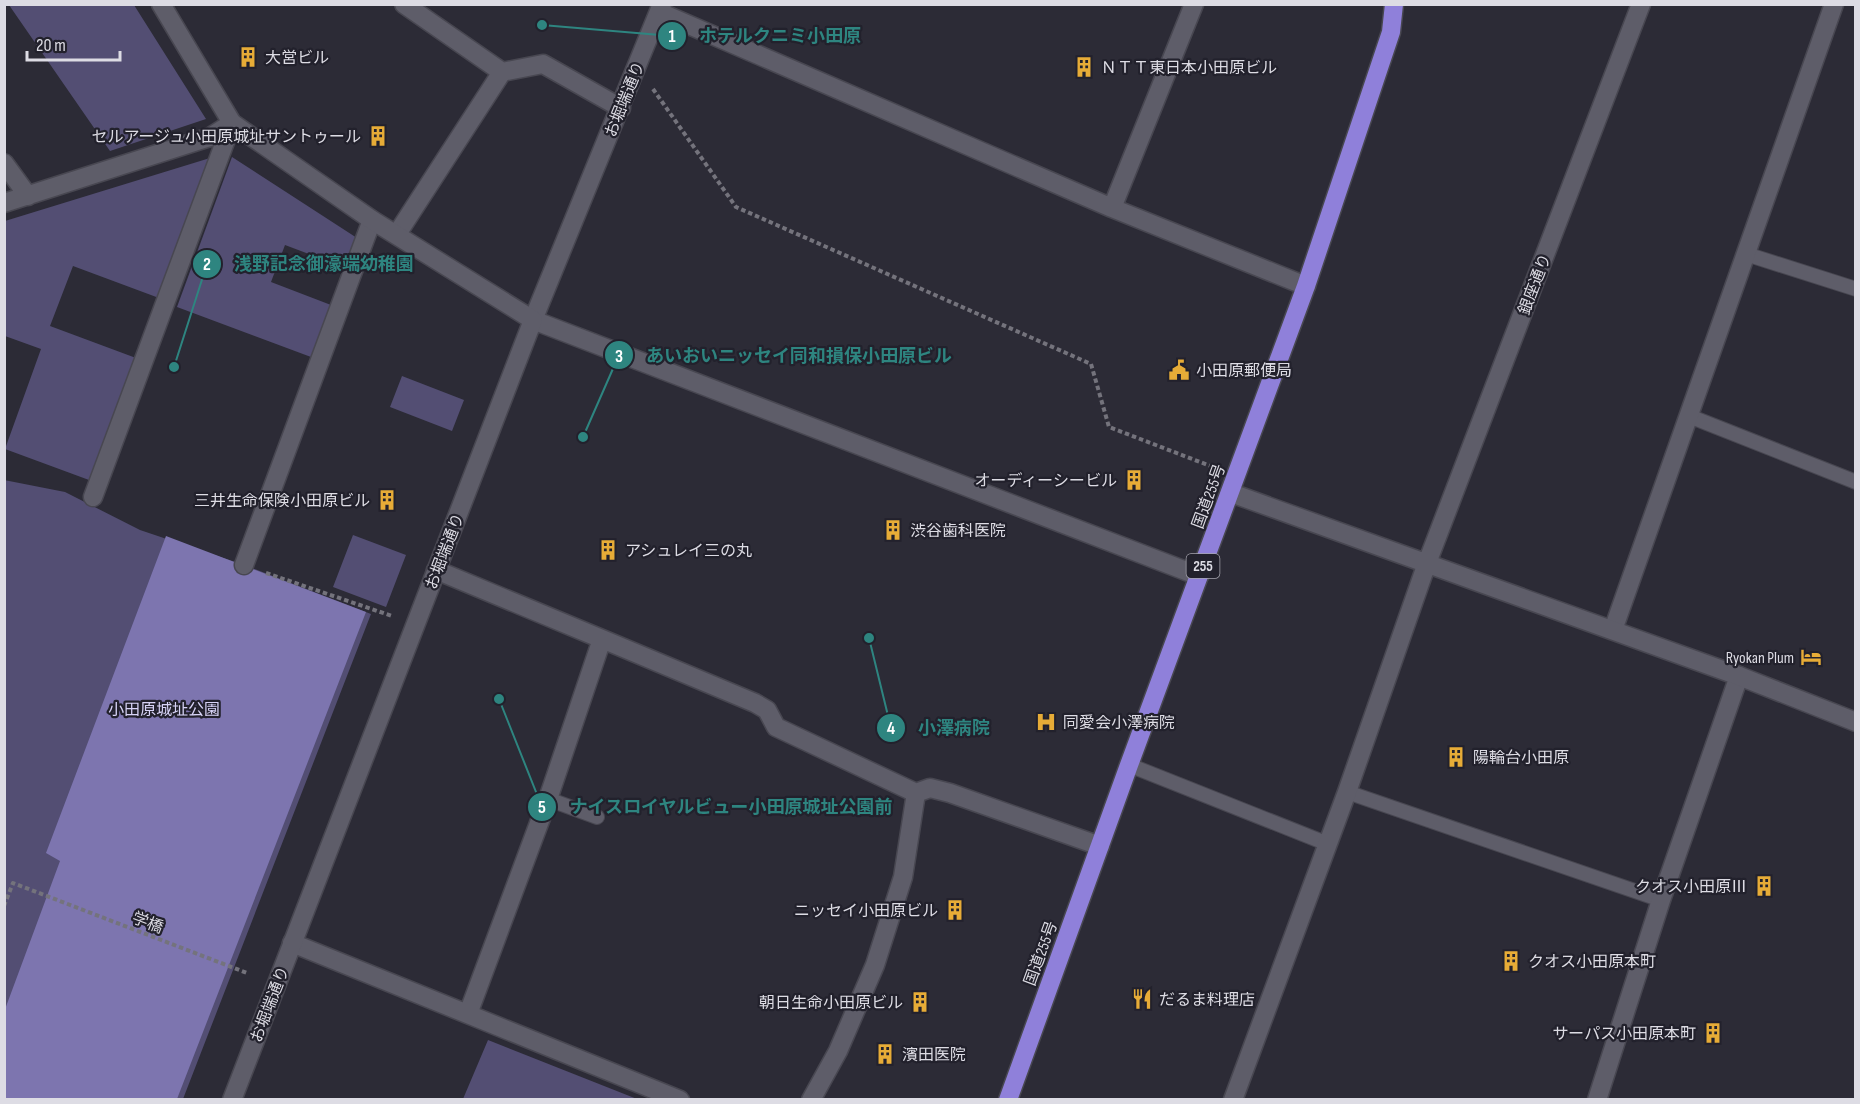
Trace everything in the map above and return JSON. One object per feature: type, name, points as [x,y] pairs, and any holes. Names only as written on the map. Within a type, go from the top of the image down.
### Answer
[{"type":"highway","name":"国道255号","points":[[1008,1100],[1306,286],[1391,32],[1394,4]]},
{"type":"street","points":[[161,4],[232,123],[372,220],[533,320],[1199,576]]},
{"type":"street","points":[[404,4],[502,72],[543,64],[621,108]]},
{"type":"street","points":[[1112,208],[1194,4]]},
{"type":"street","name":"銀座通り","points":[[1233,1100],[1347,792],[1427,563],[1641,4]]},
{"type":"street","points":[[1613,630],[1834,4]]},
{"type":"street","points":[[661,8],[1112,208],[1306,286]]},
{"type":"street","name":"お堀端通り","points":[[232,1100],[533,320],[661,8]]},
{"type":"street","points":[[397,234],[502,72]]},
{"type":"street","points":[[4,203],[210,137],[232,123]]},
{"type":"street","points":[[93,497],[232,123]]},
{"type":"street","points":[[4,163],[28,196]]},
{"type":"street","points":[[244,565],[372,220]]},
{"type":"street","points":[[1234,484],[1427,563],[1739,676],[1856,722]]},
{"type":"street","points":[[436,570],[756,703],[767,710],[776,726],[916,793],[930,788],[950,793],[1100,846]]},
{"type":"street","points":[[468,1014],[548,799],[602,639]]},
{"type":"street","points":[[1597,1100],[1661,900],[1739,676]]},
{"type":"street","points":[[811,1100],[838,1051],[874,964],[903,877],[916,793]]},
{"type":"street","points":[[292,944],[680,1100]]},
{"type":"lane","points":[[1746,255],[1856,289]]},
{"type":"lane","points":[[1689,416],[1856,482]]},
{"type":"lane","points":[[1129,765],[1328,844]]},
{"type":"lane","points":[[1347,792],[1661,900]]},
{"type":"lane","points":[[548,799],[597,817]]},
{"type":"path","points":[[638,67],[736,207],[1092,364],[1109,427],[1234,484]]},
{"type":"path","points":[[244,565],[393,616]]},
{"type":"path","name":"学橋","points":[[4,906],[13,883],[247,973]]},
{"type":"green space","points":[[9,5],[134,5],[206,119],[110,151]]},
{"type":"green space","points":[[232,157],[357,238],[346,268],[285,245],[271,282],[331,305],[311,357],[177,307]]},
{"type":"green space","points":[[210,158],[159,298],[73,266],[50,326],[136,358],[89,480],[5,449],[41,349],[5,336],[5,221]]},
{"type":"green space","points":[[402,376],[464,400],[452,431],[390,407]]},
{"type":"green space","name":"小田原城址公園","points":[[4,480],[65,492],[140,530],[244,565],[371,614],[183,1099],[5,1099]]},
{"type":"green space","points":[[353,535],[406,555],[386,607],[333,587]]},
{"type":"green space","points":[[488,1040],[637,1099],[463,1099]]},
{"type":"shaded area","name":"小田原城址公園","points":[[166,536],[366,612],[177,1099],[5,1099],[4,1012],[60,861],[46,853]]},
{"type":"place","name":"ホテルクニミ小田原","points":[[542,25]]},
{"type":"place","name":"大営ビル","points":[[248,57]]},
{"type":"place","name":"ＮＴＴ東日本小田原ビル","points":[[1084,67]]},
{"type":"place","name":"セルアージュ小田原城址サントゥール","points":[[378,136]]},
{"type":"place","name":"浅野記念御濠端幼稚園","points":[[174,367]]},
{"type":"place","name":"小田原郵便局","points":[[1179,370]]},
{"type":"place","name":"あいおいニッセイ同和損保小田原ビル","points":[[583,437]]},
{"type":"place","name":"オーディーシービル","points":[[1134,480]]},
{"type":"place","name":"三井生命保険小田原ビル","points":[[387,500]]},
{"type":"place","name":"渋谷歯科医院","points":[[893,530]]},
{"type":"place","name":"アシュレイ三の丸","points":[[608,550]]},
{"type":"place","name":"小澤病院","points":[[869,638]]},
{"type":"place","name":"Ryokan Plum","points":[[1811,657]]},
{"type":"place","name":"ナイスロイヤルビュー小田原城址公園前","points":[[499,699]]},
{"type":"place","name":"同愛会小澤病院","points":[[1046,722]]},
{"type":"place","name":"陽輪台小田原","points":[[1456,757]]},
{"type":"place","name":"クオス小田原Ⅲ","points":[[1764,886]]},
{"type":"place","name":"ニッセイ小田原ビル","points":[[955,910]]},
{"type":"place","name":"クオス小田原本町","points":[[1511,961]]},
{"type":"place","name":"だるま料理店","points":[[1142,999]]},
{"type":"place","name":"朝日生命小田原ビル","points":[[920,1002]]},
{"type":"place","name":"サーパス小田原本町","points":[[1713,1033]]},
{"type":"place","name":"濱田医院","points":[[885,1054]]}]
